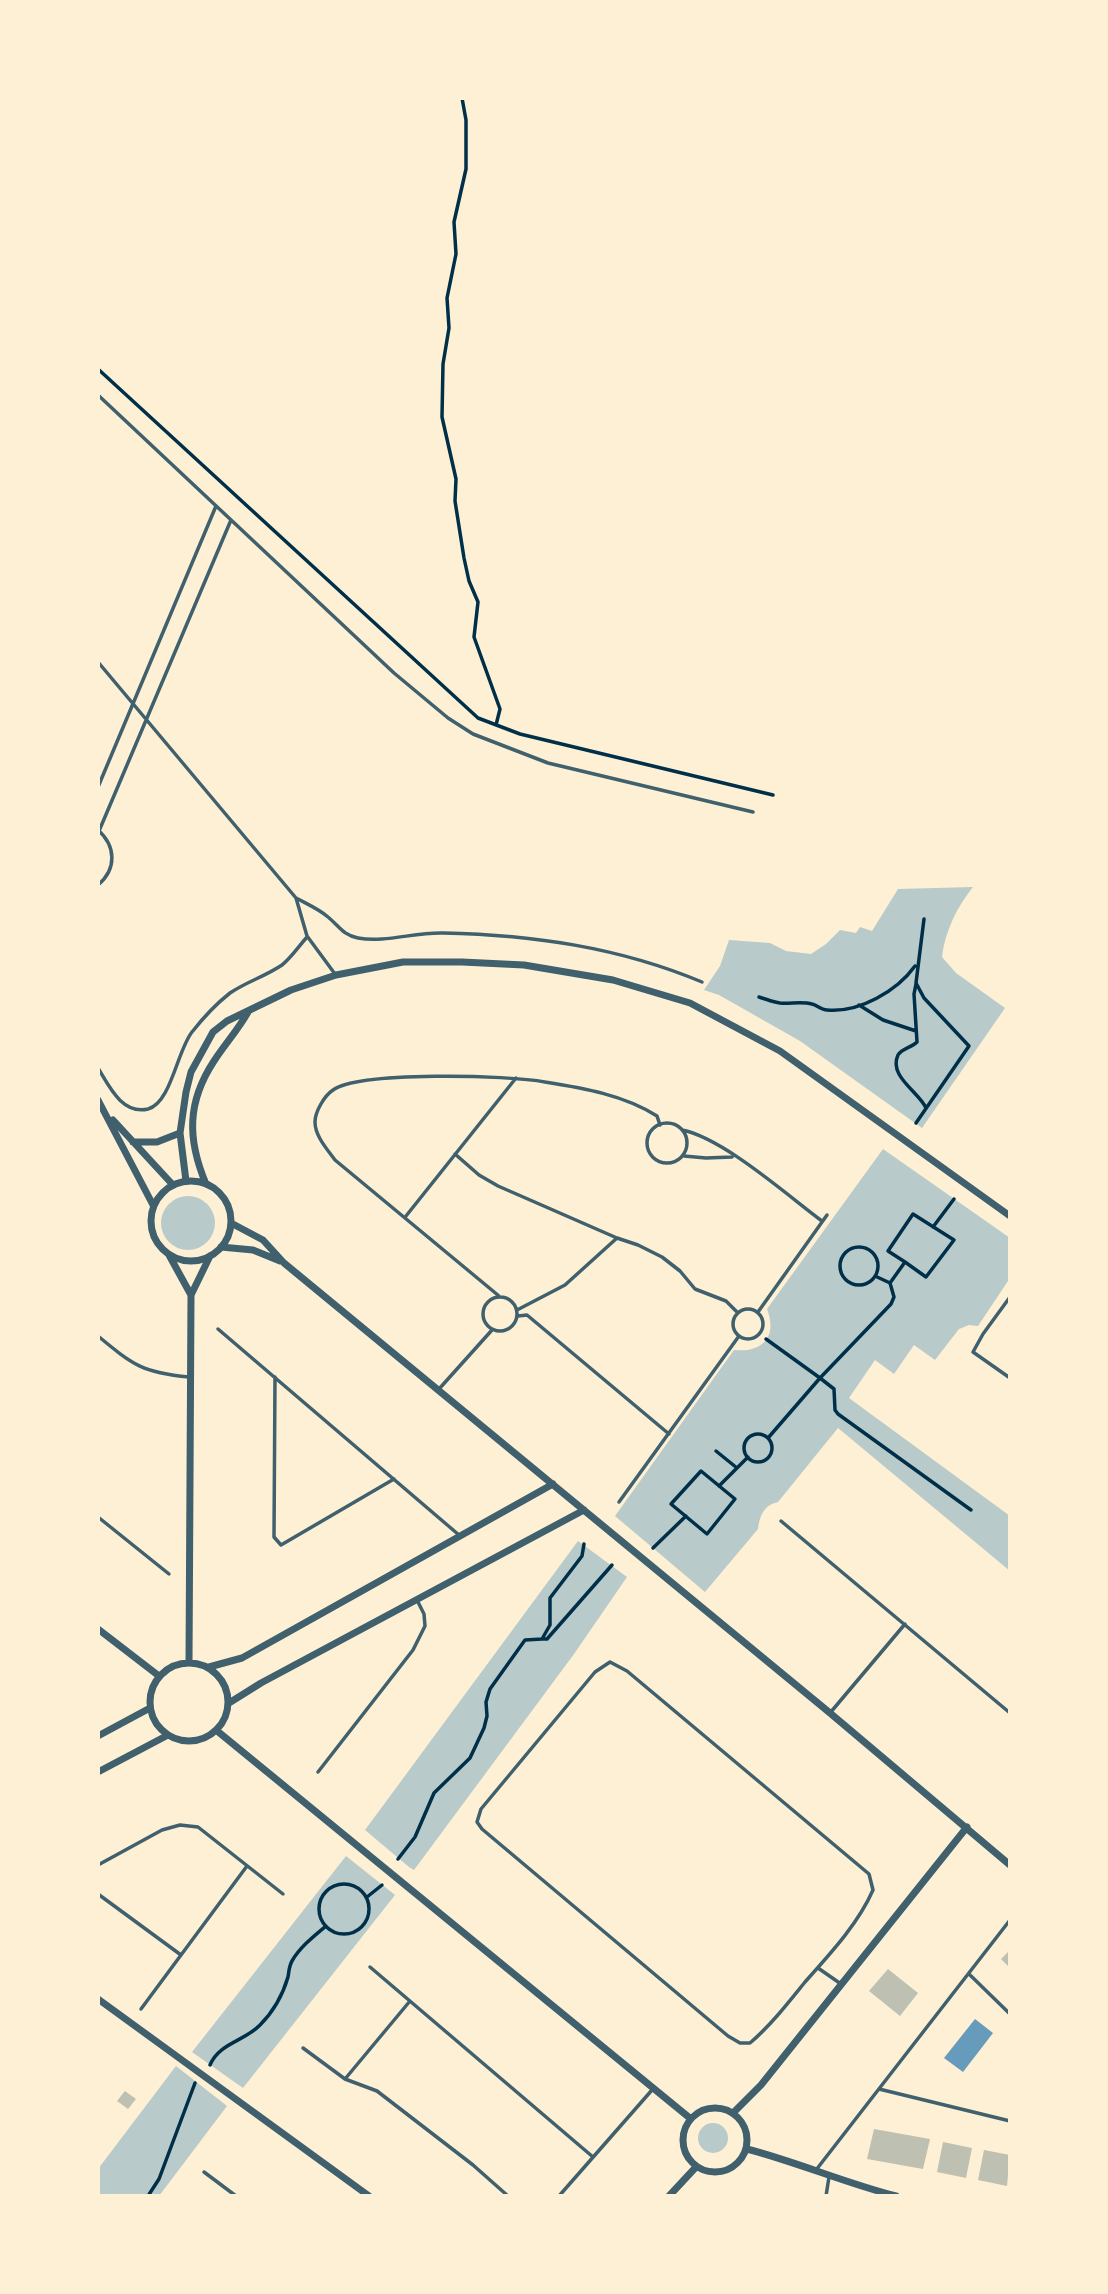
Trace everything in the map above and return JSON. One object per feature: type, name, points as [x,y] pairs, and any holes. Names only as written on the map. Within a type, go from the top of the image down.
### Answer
[{"type":"street","points":[[186,1181],[180,1133],[191,1072],[213,1032],[227,1021],[291,990],[336,975],[403,962],[524,965],[613,980],[690,1003],[780,1051],[1010,1216]]},
{"type":"street","points":[[206,1184],[197,1163],[191,1130],[194,1107],[201,1083],[248,1012]]},
{"type":"street","points":[[98,1100],[153,1205]]},
{"type":"street","points":[[106,1112],[173,1185]]},
{"type":"street","points":[[133,1142],[157,1142],[180,1133]]},
{"type":"street","points":[[189,1662],[191,1294],[211,1256],[228,1236],[231,1223],[230,1209],[223,1196],[206,1184],[186,1181],[161,1193],[153,1205],[150,1219],[152,1233],[158,1245],[169,1255],[191,1294]]},
{"type":"street","points":[[231,1223],[263,1240],[284,1263],[830,1713],[1010,1865]]},
{"type":"street","points":[[221,1247],[253,1250],[284,1263]]},
{"type":"street","points":[[169,1255],[183,1261],[197,1261],[211,1256]]},
{"type":"street","points":[[209,1667],[224,1682],[229,1703],[227,1713],[216,1730],[205,1738],[180,1740],[168,1735],[159,1728],[150,1708],[153,1686],[159,1676],[178,1664],[189,1662],[209,1667],[242,1658],[553,1484]]},
{"type":"street","points":[[229,1703],[261,1683],[584,1510]]},
{"type":"street","points":[[98,1629],[159,1676]]},
{"type":"street","points":[[98,1736],[150,1708]]},
{"type":"street","points":[[216,1730],[691,2119]]},
{"type":"street","points":[[98,1772],[168,1735]]},
{"type":"street","points":[[733,2113],[761,2085],[967,1827]]},
{"type":"street","points":[[98,1999],[369,2196]]},
{"type":"street","points":[[706,2109],[724,2109],[733,2113],[741,2119],[746,2129],[747,2149],[736,2166],[726,2171],[706,2172],[696,2167],[684,2149],[685,2128],[691,2119],[706,2109]]},
{"type":"street","points":[[747,2149],[782,2158],[863,2188],[896,2196]]},
{"type":"street","points":[[669,2196],[696,2167]]},
{"type":"lane","points":[[98,395],[394,673],[448,718],[473,734],[548,763],[754,812]]},
{"type":"lane","points":[[98,787],[216,506]]},
{"type":"lane","points":[[98,885],[110,870],[113,859],[107,839],[99,831],[231,520]]},
{"type":"lane","points":[[98,662],[296,898],[328,917],[344,934],[359,938],[445,933],[563,942],[660,964],[702,982]]},
{"type":"lane","points":[[296,898],[307,936],[336,975]]},
{"type":"lane","points":[[98,1068],[113,1093],[124,1105],[135,1110],[150,1109],[161,1101],[179,1053],[190,1034],[209,1013],[230,993],[284,964],[307,936]]},
{"type":"lane","points":[[499,1296],[487,1302],[482,1313],[486,1324],[492,1329],[508,1329],[516,1322],[517,1316],[517,1310],[511,1300],[499,1296],[335,1160],[320,1138],[315,1122],[324,1099],[333,1089],[375,1079],[495,1075],[543,1081],[639,1104],[657,1116],[660,1125]]},
{"type":"lane","points":[[406,1217],[516,1078]]},
{"type":"lane","points":[[682,1130],[688,1146],[680,1159],[665,1164],[650,1155],[648,1136],[660,1125],[671,1123],[682,1130],[694,1132],[734,1156],[822,1221]]},
{"type":"lane","points":[[455,1154],[479,1175],[498,1186],[662,1257],[680,1271],[695,1289],[726,1301],[738,1313]]},
{"type":"lane","points":[[683,1156],[734,1156]]},
{"type":"lane","points":[[758,1312],[827,1215]]},
{"type":"lane","points":[[517,1310],[565,1285],[617,1238]]},
{"type":"lane","points":[[1010,1297],[973,1352],[1010,1378]]},
{"type":"lane","points":[[748,1309],[758,1312],[763,1323],[760,1333],[751,1339],[739,1336],[733,1324],[738,1313],[748,1309]]},
{"type":"lane","points":[[517,1316],[527,1315],[669,1434]]},
{"type":"lane","points":[[218,1329],[461,1536]]},
{"type":"lane","points":[[437,1391],[492,1329]]},
{"type":"lane","points":[[98,1336],[126,1360],[156,1374],[191,1377]]},
{"type":"lane","points":[[619,1502],[739,1336]]},
{"type":"lane","points":[[275,1377],[274,1537],[281,1545],[394,1479]]},
{"type":"lane","points":[[98,1517],[169,1574]]},
{"type":"lane","points":[[781,1521],[1010,1713]]},
{"type":"lane","points":[[318,1772],[413,1650],[425,1626],[424,1614],[417,1600]]},
{"type":"lane","points":[[830,1713],[905,1624]]},
{"type":"lane","points":[[610,1662],[627,1671],[869,1874],[873,1890],[866,1907],[818,1968],[764,2031],[750,2043],[740,2043],[482,1829],[477,1822],[481,1809],[595,1672],[610,1662]]},
{"type":"lane","points":[[98,1865],[162,1830],[180,1825],[198,1827],[283,1894]]},
{"type":"lane","points":[[141,2009],[247,1866]]},
{"type":"lane","points":[[98,1894],[181,1955]]},
{"type":"lane","points":[[815,2170],[1010,1920]]},
{"type":"lane","points":[[370,1967],[593,2157]]},
{"type":"lane","points":[[818,1968],[841,1984]]},
{"type":"lane","points":[[968,1974],[1010,2014]]},
{"type":"lane","points":[[345,2079],[410,2001]]},
{"type":"lane","points":[[303,2048],[345,2079],[377,2091],[473,2165],[508,2196]]},
{"type":"lane","points":[[559,2196],[654,2088]]},
{"type":"lane","points":[[879,2089],[1010,2120]]},
{"type":"lane","points":[[204,2172],[236,2196]]},
{"type":"lane","points":[[826,2196],[830,2175]]},
{"type":"path","points":[[462,98],[466,120],[466,169],[454,222],[456,254],[447,298],[449,328],[443,364],[442,417],[456,479],[455,501],[464,558],[478,602],[474,637],[500,709],[496,725]]},
{"type":"path","points":[[98,369],[478,718],[520,734],[773,795]]},
{"type":"path","points":[[924,919],[914,994],[917,1042],[901,1051],[897,1056],[897,1065],[901,1077],[926,1108]]},
{"type":"path","points":[[759,997],[778,1003],[813,1004],[824,1010],[859,1005],[889,991],[907,978],[917,964]]},
{"type":"path","points":[[916,983],[924,998],[969,1046],[916,1123]]},
{"type":"path","points":[[859,1005],[883,1020],[916,1031]]},
{"type":"path","points":[[933,1227],[954,1199]]},
{"type":"path","points":[[913,1214],[954,1240],[926,1277],[905,1262],[888,1251],[913,1214]]},
{"type":"path","points":[[855,1247],[867,1249],[872,1252],[878,1264],[875,1276],[866,1284],[848,1282],[841,1271],[841,1259],[855,1247]]},
{"type":"path","points":[[890,1283],[905,1262]]},
{"type":"path","points":[[768,1438],[820,1378],[891,1304],[894,1297],[890,1283],[875,1276]]},
{"type":"path","points":[[766,1339],[834,1389],[835,1410],[838,1414],[971,1510]]},
{"type":"path","points":[[755,1435],[768,1438],[772,1446],[767,1459],[758,1462],[748,1457],[745,1447],[748,1439],[755,1435]]},
{"type":"path","points":[[716,1451],[737,1468]]},
{"type":"path","points":[[719,1486],[748,1457]]},
{"type":"path","points":[[701,1471],[735,1499],[707,1534],[686,1516],[671,1504],[701,1471]]},
{"type":"path","points":[[653,1548],[686,1516]]},
{"type":"path","points":[[542,1639],[550,1625],[550,1598],[583,1556],[584,1544]]},
{"type":"path","points":[[398,1858],[415,1838],[434,1793],[470,1758],[484,1728],[490,1689],[525,1640],[547,1639],[612,1565]]},
{"type":"path","points":[[346,1884],[355,1886],[367,1897],[369,1905],[366,1920],[355,1931],[340,1933],[326,1926],[321,1919],[320,1902],[330,1888],[346,1884]]},
{"type":"path","points":[[367,1897],[382,1885]]},
{"type":"path","points":[[210,2064],[216,2053],[260,2025],[276,2003],[287,1979],[290,1964],[298,1952],[326,1926]]},
{"type":"path","points":[[148,2196],[159,2179],[196,2081]]},
{"type":"shaded area","points":[[973,887],[953,920],[942,957],[956,973],[1005,1008],[922,1128],[800,1041],[719,995],[704,990],[720,966],[729,940],[770,943],[786,951],[811,954],[840,930],[856,933],[860,927],[872,931],[898,889]]},
{"type":"shaded area","points":[[883,1149],[1010,1238],[1010,1278],[978,1326],[969,1325],[959,1329],[935,1360],[914,1345],[894,1374],[875,1360],[849,1398],[1010,1516],[1010,1571],[838,1428],[778,1502],[766,1508],[758,1529],[705,1592],[615,1516],[734,1350],[753,1349],[765,1341],[770,1328],[767,1309]]},
{"type":"shaded area","points":[[188,1196],[207,1204],[215,1223],[207,1242],[188,1250],[169,1242],[161,1223],[169,1204]]},
{"type":"shaded area","points":[[578,1541],[627,1577],[574,1654],[414,1870],[365,1830]]},
{"type":"shaded area","points":[[346,1856],[395,1895],[243,2088],[192,2052]]},
{"type":"shaded area","points":[[176,2066],[227,2106],[159,2196],[98,2196],[98,2169]]},
{"type":"shaded area","points":[[713,2123],[719,2124],[727,2132],[727,2144],[719,2152],[713,2153],[707,2152],[699,2144],[698,2138],[699,2132],[707,2124]]},
{"type":"water","points":[[975,2019],[993,2033],[963,2072],[944,2058]]},
{"type":"building","points":[[1010,1950],[1010,1968],[1001,1959]]},
{"type":"building","points":[[888,1969],[918,1993],[900,2016],[869,1991]]},
{"type":"building","points":[[125,2091],[136,2099],[128,2109],[117,2101]]},
{"type":"building","points":[[874,2129],[930,2139],[923,2169],[867,2159]]},
{"type":"building","points":[[943,2142],[972,2148],[966,2178],[937,2172]]},
{"type":"building","points":[[984,2150],[1010,2155],[1007,2186],[978,2180]]}]
